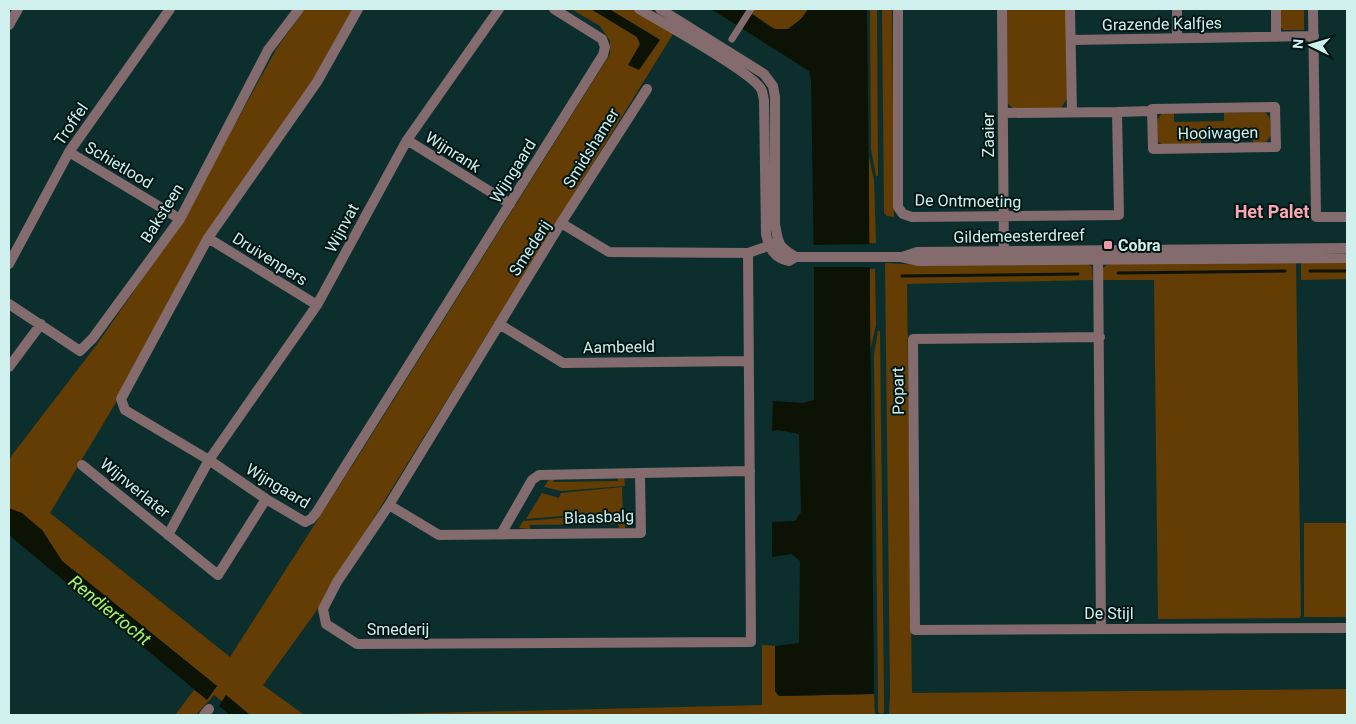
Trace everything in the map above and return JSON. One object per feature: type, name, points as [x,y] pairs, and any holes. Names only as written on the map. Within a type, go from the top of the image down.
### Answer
[{"type":"street","points":[[9,25],[18,9]]},
{"type":"street","name":"Troffel","points":[[9,264],[69,152],[170,9]]},
{"type":"street","name":"Baksteen","points":[[9,304],[80,351],[93,338],[180,219],[268,50],[299,9]]},
{"type":"street","name":"Wijngaard","points":[[358,9],[317,82],[208,238],[121,399],[125,410],[209,460],[305,522],[316,513],[603,55],[605,47],[602,39],[554,9]]},
{"type":"street","name":"Wijnvat","points":[[209,460],[317,305],[406,140],[499,9]]},
{"type":"street","points":[[639,9],[721,58],[753,80],[761,88],[764,100],[765,224],[773,244]]},
{"type":"street","points":[[660,9],[764,74],[773,86],[775,224],[773,244]]},
{"type":"street","points":[[734,35],[751,9]]},
{"type":"street","name":"De Ontmoeting","points":[[898,9],[898,207],[903,214],[912,217],[1119,215],[1117,112]]},
{"type":"street","name":"Zaaier","points":[[1002,9],[1004,256]]},
{"type":"street","points":[[1070,9],[1072,112]]},
{"type":"street","points":[[1177,9],[1178,38]]},
{"type":"street","points":[[1276,9],[1276,37]]},
{"type":"street","points":[[1313,9],[1316,218],[1347,217]]},
{"type":"street","name":"Grazende Kalfjes","points":[[1071,40],[1314,36]]},
{"type":"street","name":"Smidshamer","points":[[562,224],[647,89]]},
{"type":"street","name":"Hooiwagen","points":[[1004,113],[1117,112],[1152,111],[1152,109],[1275,107],[1276,147],[1153,149],[1152,111]]},
{"type":"street","name":"Wijnrank","points":[[406,140],[510,204]]},
{"type":"street","name":"Schietlood","points":[[69,152],[180,219]]},
{"type":"street","name":"Smederij","points":[[748,253],[751,642],[357,644],[326,624],[323,609],[337,582],[388,505],[562,224],[609,252],[748,253],[773,244]]},
{"type":"street","name":"Druivenpers","points":[[208,238],[317,305]]},
{"type":"street","name":"Gildemeesterdreef","points":[[773,244],[778,257],[789,261],[798,258],[901,257],[917,252],[1004,256],[1347,258]]},
{"type":"street","name":"Gildemeesterdreef","points":[[1099,256],[1347,248]]},
{"type":"street","points":[[1099,256],[1101,628]]},
{"type":"street","points":[[9,367],[41,324]]},
{"type":"street","name":"Aambeeld","points":[[499,324],[563,363],[749,361]]},
{"type":"street","name":"Popart","points":[[915,630],[913,339],[1100,337]]},
{"type":"street","name":"Wijnverlater","points":[[168,535],[209,460]]},
{"type":"street","name":"Wijnverlater","points":[[82,464],[218,576],[266,498]]},
{"type":"street","points":[[501,534],[531,482],[539,475],[750,471]]},
{"type":"street","name":"Blaasbalg","points":[[388,505],[440,535],[641,533],[640,473]]},
{"type":"street","name":"De Stijl","points":[[915,630],[1347,628]]},
{"type":"shaded area","points":[[305,9],[354,9],[317,82],[205,236],[115,404],[50,513],[230,657],[610,54],[610,41],[600,26],[571,9],[591,9],[637,37],[640,44],[659,39],[609,9],[632,9],[673,34],[315,613],[263,685],[303,714],[311,715],[250,715],[226,695],[222,701],[214,695],[196,715],[175,715],[194,690],[207,699],[217,686],[62,561],[42,530],[9,508],[9,459],[98,343],[178,227],[277,48]]},
{"type":"shaded area","points":[[745,9],[808,9],[793,27],[785,30],[763,22]]},
{"type":"shaded area","points":[[870,9],[877,9],[878,176],[876,176],[871,149]]},
{"type":"shaded area","points":[[882,9],[892,9],[894,217],[887,216],[884,213]]},
{"type":"shaded area","points":[[1006,9],[1066,9],[1067,99],[1061,108],[1014,109],[1007,103]]},
{"type":"shaded area","points":[[1280,9],[1304,9],[1304,30],[1283,30],[1280,26]]},
{"type":"shaded area","points":[[1265,112],[1270,118],[1271,135],[1265,144],[1253,144],[1253,135],[1201,136],[1201,145],[1164,145],[1157,141],[1156,122],[1162,113],[1174,113],[1174,122],[1224,121],[1224,113]]},
{"type":"shaded area","points":[[869,157],[874,180],[876,243],[869,243]]},
{"type":"shaded area","points":[[1347,260],[1347,279],[1301,280],[1301,261]]},
{"type":"shaded area","points":[[1296,261],[1301,616],[1299,618],[1158,619],[1154,280],[1103,280],[1103,268],[1109,263]]},
{"type":"shaded area","points":[[885,263],[923,265],[1086,263],[1092,267],[1093,280],[907,284],[912,693],[1347,689],[1347,715],[889,715]]},
{"type":"shaded area","points":[[870,269],[875,269],[876,325],[870,351]]},
{"type":"shaded area","points":[[878,331],[880,331],[884,698],[884,713],[881,714],[878,712],[874,355]]},
{"type":"shaded area","points":[[618,477],[624,477],[625,486],[561,491],[544,487],[550,478],[553,478],[554,482],[618,481]]},
{"type":"shaded area","points":[[622,487],[623,518],[587,514],[526,519],[542,493],[559,498],[561,493]]},
{"type":"shaded area","points":[[587,516],[625,520],[625,528],[619,528],[618,524],[530,525],[530,529],[519,528],[523,521]]},
{"type":"shaded area","points":[[1304,523],[1347,523],[1347,617],[1304,617]]},
{"type":"shaded area","points":[[762,645],[775,646],[775,691],[779,696],[874,694],[875,715],[350,715],[762,705]]},
{"type":"water","points":[[591,9],[609,9],[660,40],[639,70],[628,65],[640,44],[637,37]]},
{"type":"water","points":[[711,9],[745,9],[774,29],[788,29],[802,18],[808,9],[867,9],[874,694],[779,696],[775,691],[775,646],[799,643],[800,561],[791,554],[772,557],[772,522],[795,521],[801,512],[799,434],[778,430],[772,431],[773,401],[803,403],[814,400],[811,80],[809,71]]},
{"type":"water","name":"Rendiertocht","points":[[9,508],[22,513],[42,530],[62,561],[217,686],[207,700],[9,535]]},
{"type":"water","points":[[226,695],[250,715],[230,715],[219,706]]},
{"type":"pier","points":[[872,244],[872,267],[812,267],[811,245]]},
{"type":"waterway","points":[[1118,273],[1285,271]]},
{"type":"waterway","points":[[1310,271],[1347,271]]},
{"type":"waterway","points":[[902,276],[1078,274]]},
{"type":"place","name":"Cobra","points":[[1108,245]]},
{"type":"district","name":"Het Palet","points":[[1272,211]]}]
